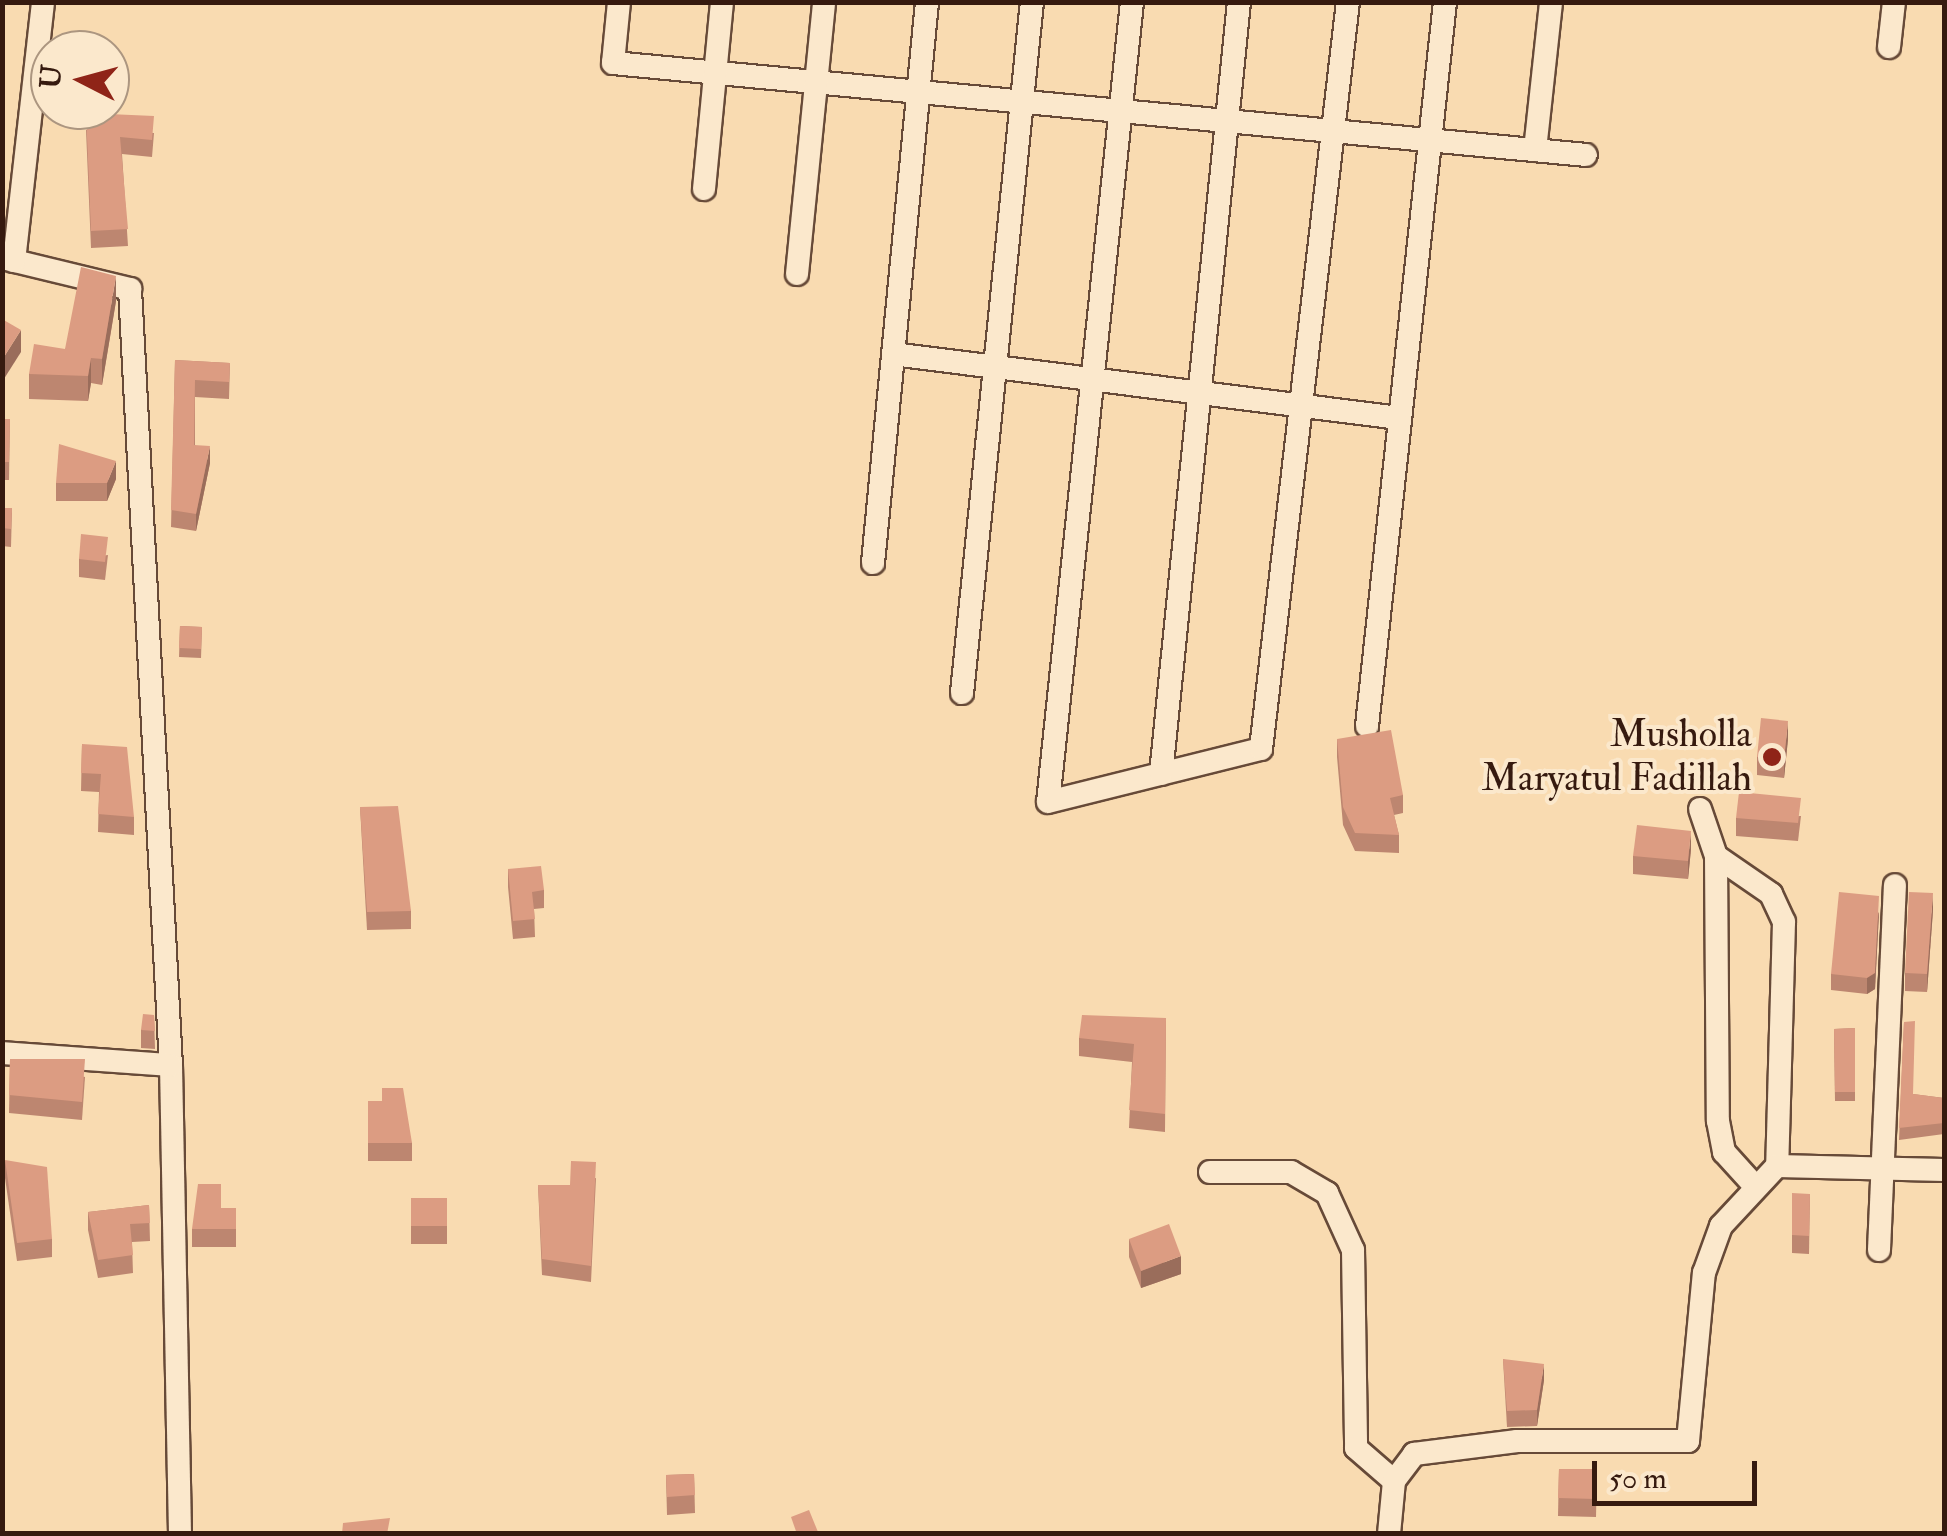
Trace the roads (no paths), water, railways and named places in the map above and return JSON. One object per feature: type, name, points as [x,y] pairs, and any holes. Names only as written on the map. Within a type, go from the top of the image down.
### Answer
[{"type":"street","points":[[43,2],[8,259],[130,289],[171,1065],[180,1534]]},
{"type":"street","points":[[619,2],[613,63],[1586,156]]},
{"type":"street","points":[[704,189],[722,2]]},
{"type":"street","points":[[797,274],[824,2]]},
{"type":"street","points":[[873,563],[928,2]]},
{"type":"street","points":[[962,694],[1032,2]]},
{"type":"street","points":[[1132,2],[1048,802],[1261,749],[1299,406],[1336,132],[1348,2]]},
{"type":"street","points":[[1161,774],[1239,2]]},
{"type":"street","points":[[1366,726],[1444,2]]},
{"type":"street","points":[[1535,150],[1551,2]]},
{"type":"street","points":[[1889,47],[1894,2]]},
{"type":"street","points":[[894,354],[1398,418]]},
{"type":"street","points":[[1700,808],[1716,856],[1718,1121],[1724,1152],[1753,1184]]},
{"type":"street","points":[[1716,856],[1771,894],[1784,922],[1777,1166]]},
{"type":"street","points":[[1879,1250],[1894,885]]},
{"type":"street","points":[[2,1053],[171,1065]]},
{"type":"street","points":[[1389,1534],[1394,1481],[1400,1465],[1432,1449],[1688,1441],[1704,1273],[1720,1226],[1753,1184],[1777,1166],[1944,1170]]},
{"type":"street","points":[[1210,1172],[1291,1172],[1328,1194],[1353,1250],[1356,1448],[1394,1481]]},
{"type":"place","name":"Musholla Maryatul Fadillah","points":[[1772,757]]}]
